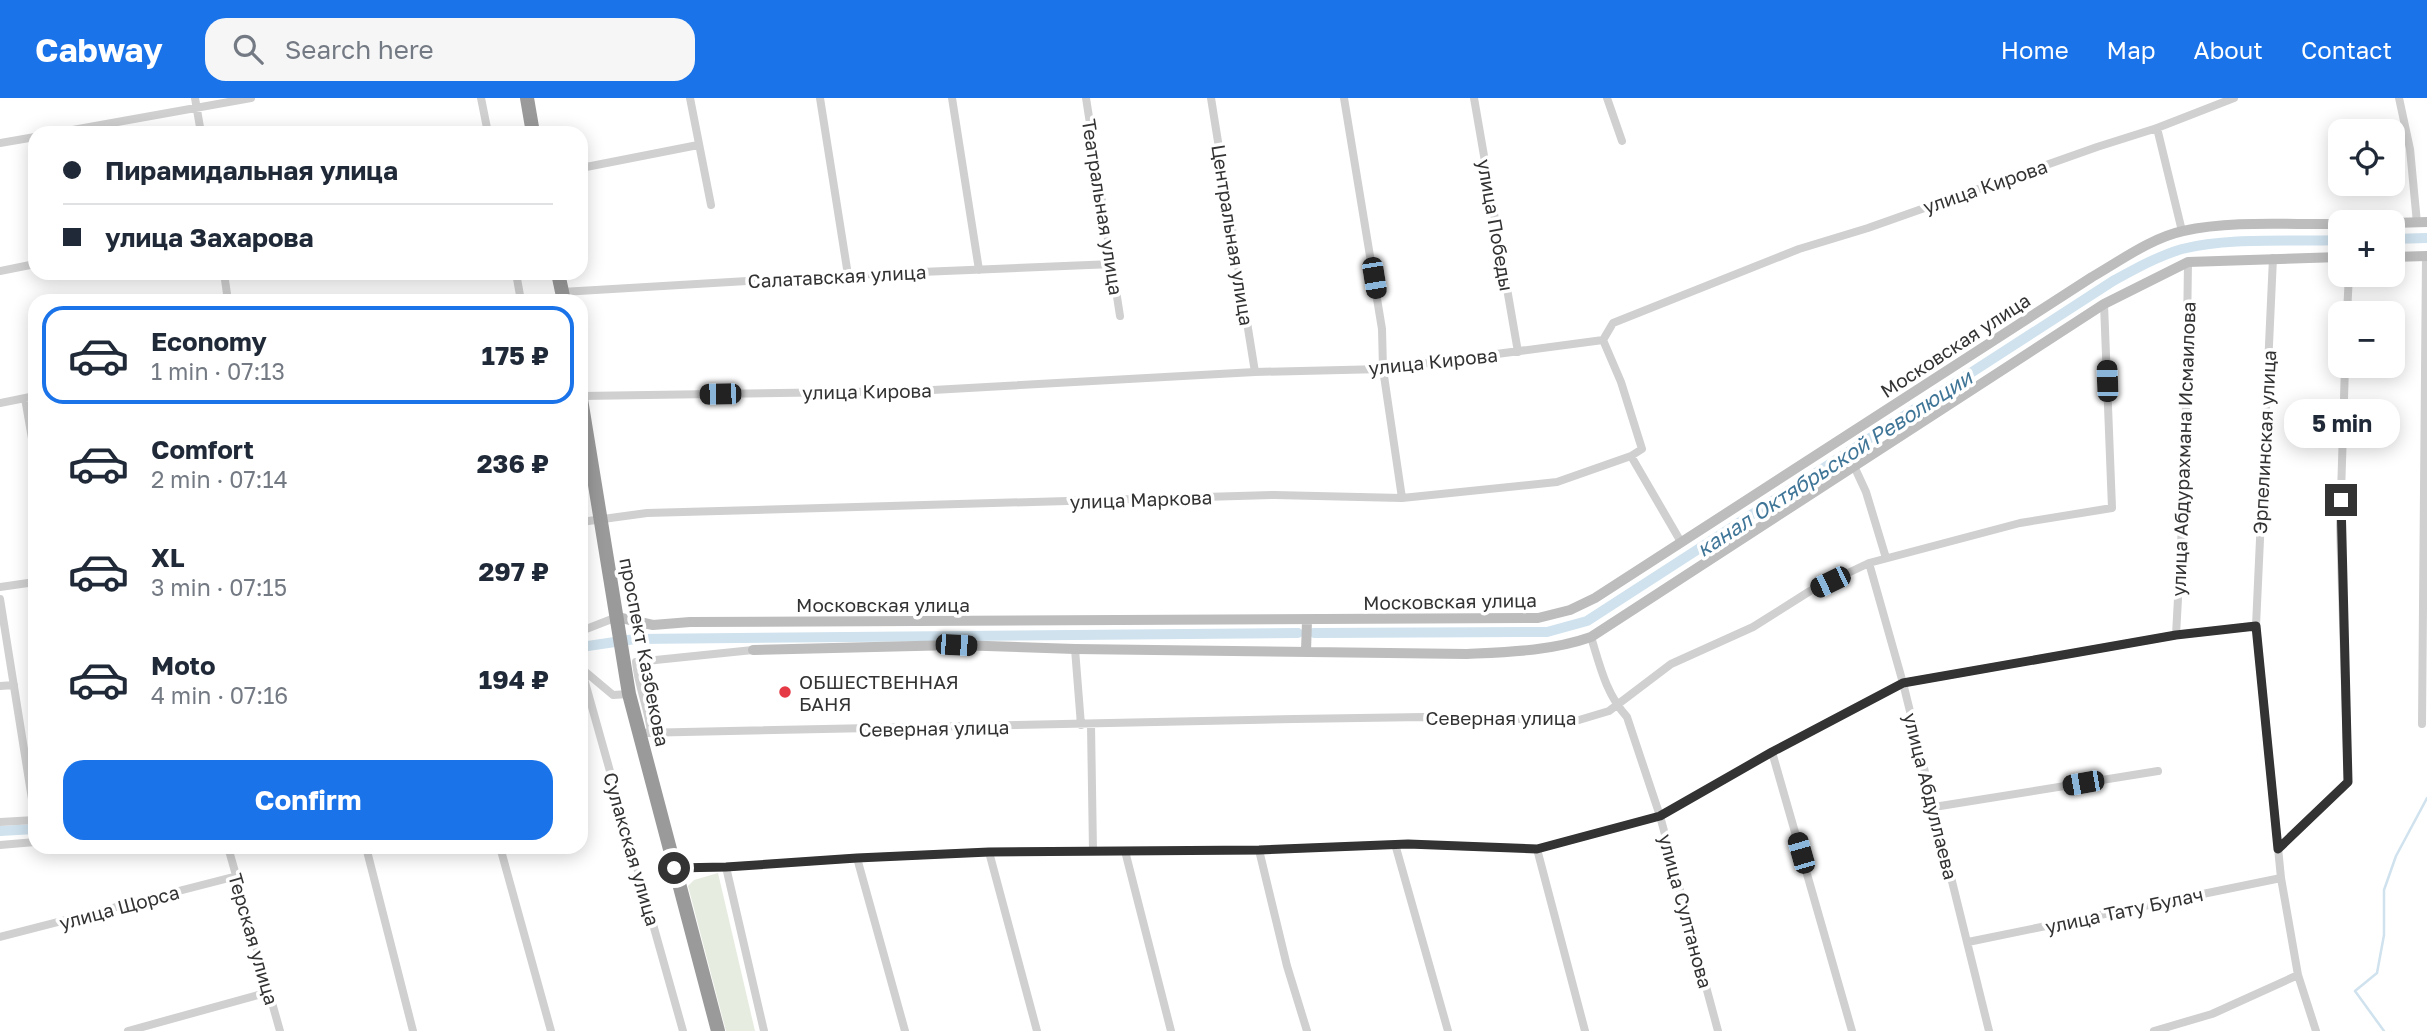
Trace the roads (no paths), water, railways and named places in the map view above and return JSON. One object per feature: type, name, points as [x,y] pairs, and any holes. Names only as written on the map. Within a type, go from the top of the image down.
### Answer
[{"type":"highway","points":[[520,98],[525,126]]},
{"type":"highway","points":[[527,98],[532,126]]},
{"type":"highway","name":"проспект Казбекова","points":[[588,476],[592,520]]},
{"type":"highway","name":"проспект Казбекова","points":[[588,494],[626,694],[711,1031]]},
{"type":"highway","name":"проспект Казбекова","points":[[626,694],[645,733],[671,868],[718,1031]]},
{"type":"main road","name":"Московская улица","points":[[615,625],[691,622],[1307,621],[1538,618],[1554,615],[1595,598],[2092,277],[2159,240],[2182,231],[2234,226],[2328,224]]},
{"type":"main road","points":[[2405,257],[2427,256]]},
{"type":"main road","points":[[753,650],[956,645],[1467,654],[1528,650],[1576,642],[1591,637],[2104,304],[2188,262],[2328,257]]},
{"type":"main road","points":[[1306,651],[1307,621]]},
{"type":"street","points":[[89,126],[196,103],[251,98]]},
{"type":"street","points":[[481,98],[487,126]]},
{"type":"street","points":[[690,98],[711,205]]},
{"type":"street","points":[[820,98],[848,275]]},
{"type":"street","points":[[952,98],[979,270]]},
{"type":"street","name":"Театральная улица","points":[[1086,98],[1120,316]]},
{"type":"street","name":"Центральная улица","points":[[1211,98],[1255,372]]},
{"type":"street","points":[[1344,98],[1382,329],[1383,369],[1402,498]]},
{"type":"street","name":"улица Победы","points":[[1474,98],[1518,352]]},
{"type":"street","points":[[1607,98],[1622,141]]},
{"type":"street","name":"улица Кирова","points":[[588,398],[915,391],[1255,372],[1383,369],[1603,340],[1613,323],[1799,249],[1868,228],[2157,128],[2235,98]]},
{"type":"street","points":[[2399,98],[2422,223]]},
{"type":"street","points":[[196,103],[200,126]]},
{"type":"street","points":[[2157,128],[2182,231]]},
{"type":"street","points":[[0,143],[28,138]]},
{"type":"street","points":[[588,167],[698,145]]},
{"type":"street","points":[[2422,724],[2427,256]]},
{"type":"street","name":"Эрпелинская улица","points":[[2273,258],[2256,626],[2281,878],[2298,975],[2316,1031]]},
{"type":"street","name":"улица Абдурахмана Исмаилова","points":[[2176,635],[2185,471],[2188,262]]},
{"type":"street","name":"Салатавская улица","points":[[588,296],[848,275],[1113,264]]},
{"type":"street","points":[[0,271],[28,265]]},
{"type":"street","name":"Северная улица","points":[[645,733],[1411,717],[1579,720],[1609,711],[1671,664],[1753,627],[1810,591],[1869,563],[2020,523],[2112,508],[2104,304]]},
{"type":"street","points":[[1603,340],[1642,449],[1630,456],[1681,542]]},
{"type":"street","points":[[2278,849],[2348,782],[2340,526],[2346,378]]},
{"type":"street","points":[[0,402],[28,397]]},
{"type":"street","points":[[25,398],[28,415]]},
{"type":"street","name":"улица Маркова","points":[[592,520],[647,513],[1274,495],[1402,498],[1557,482],[1630,456]]},
{"type":"street","points":[[1854,466],[1866,492],[1886,558]]},
{"type":"street","name":"улица Абдуллаева","points":[[1869,563],[1903,683],[1989,1031]]},
{"type":"street","points":[[0,587],[28,583]]},
{"type":"street","points":[[0,599],[28,774]]},
{"type":"street","points":[[588,630],[615,625]]},
{"type":"street","points":[[671,868],[989,852],[1259,850],[1395,844],[1537,849],[1660,816],[1772,752],[1903,683],[2176,635],[2256,626]]},
{"type":"street","name":"улица Султанова","points":[[1591,637],[1607,688],[1627,718],[1660,816],[1718,1031]]},
{"type":"street","points":[[1075,649],[1081,725]]},
{"type":"street","points":[[645,733],[649,715],[636,662],[753,650]]},
{"type":"street","points":[[588,674],[613,695],[626,694]]},
{"type":"street","points":[[0,686],[14,685]]},
{"type":"street","name":"Сулакская улица","points":[[588,693],[683,1031]]},
{"type":"street","points":[[1091,725],[1093,851]]},
{"type":"street","points":[[1772,752],[1852,1031]]},
{"type":"street","points":[[1934,807],[2158,771]]},
{"type":"street","points":[[0,822],[28,820]]},
{"type":"street","points":[[0,845],[28,843]]},
{"type":"street","points":[[1395,844],[1448,1031]]},
{"type":"street","points":[[1537,849],[1585,1031]]},
{"type":"street","points":[[1259,850],[1287,966],[1307,1031]]},
{"type":"street","points":[[1125,851],[1171,1031]]},
{"type":"street","points":[[989,852],[1037,1031]]},
{"type":"street","name":"Терская улица","points":[[230,854],[280,1031]]},
{"type":"street","points":[[368,854],[413,1031]]},
{"type":"street","points":[[502,854],[551,1031]]},
{"type":"street","points":[[857,858],[905,1031]]},
{"type":"street","points":[[726,867],[764,1031]]},
{"type":"street","name":"улица Щорса","points":[[0,937],[237,876]]},
{"type":"street","name":"улица Тату Булач","points":[[1968,942],[2281,878]]},
{"type":"street","points":[[2154,1031],[2212,1014],[2298,975]]},
{"type":"street","points":[[128,1031],[269,992]]},
{"type":"waterway","name":"канал Октябрьской Революции","points":[[2405,239],[2427,238]]},
{"type":"waterway","name":"канал Октябрьской Революции","points":[[1314,633],[1547,632],[1587,621],[2138,267],[2173,252],[2201,245],[2240,241],[2328,240]]},
{"type":"waterway","name":"канал Октябрьской Революции","points":[[588,646],[635,639],[1298,633]]},
{"type":"waterway","points":[[2384,1031],[2355,991],[2377,973],[2384,935],[2384,890],[2396,856],[2427,798]]},
{"type":"waterway","name":"канал Октябрьской Революции","points":[[0,831],[28,829]]},
{"type":"place","name":"ОБШЕСТВЕННАЯ БАНЯ","points":[[785,692]]}]
